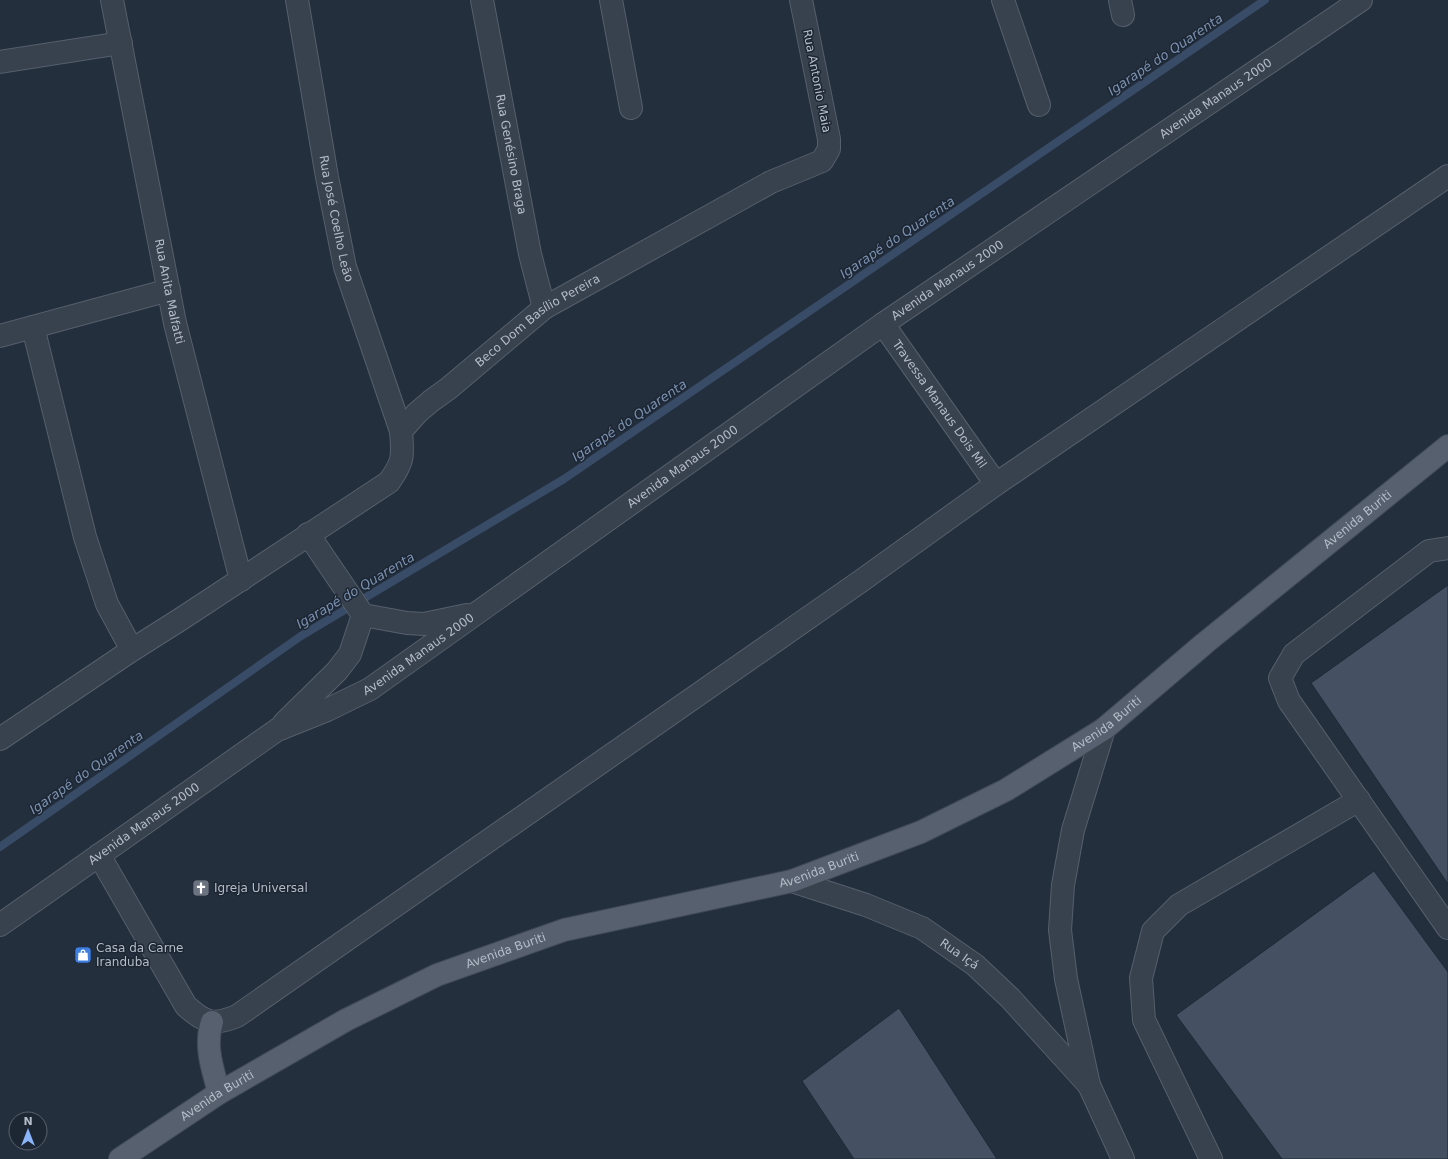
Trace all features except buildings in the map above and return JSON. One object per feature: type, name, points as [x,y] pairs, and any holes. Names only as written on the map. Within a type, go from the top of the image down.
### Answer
[{"type":"main road","name":"Avenida Buriti","points":[[129,1156],[219,1093],[346,1020],[437,975],[564,930],[792,881],[921,832],[1006,790],[1104,729],[1303,563],[1448,446]]},
{"type":"main road","points":[[212,1022],[209,1030],[209,1046],[219,1093]]},
{"type":"street","name":"Rua Anita Malfatti","points":[[112,0],[175,323],[241,580]]},
{"type":"street","name":"Rua José Coelho Leão","points":[[297,0],[327,177],[345,267],[401,431]]},
{"type":"street","name":"Rua Genésino Braga","points":[[482,0],[530,254],[544,308]]},
{"type":"street","points":[[610,0],[631,108]]},
{"type":"street","name":"Rua Antonio Maia","points":[[801,0],[829,139],[829,149],[822,161]]},
{"type":"street","points":[[1003,0],[1039,105]]},
{"type":"street","name":"Avenida Manaus 2000","points":[[0,925],[277,730],[327,710],[370,688],[884,324],[1361,0]]},
{"type":"street","points":[[0,62],[121,43]]},
{"type":"street","name":"Beco Dom Basílio Pereira","points":[[401,431],[426,405],[449,388],[544,308],[771,182],[822,161]]},
{"type":"street","points":[[99,855],[186,1006],[199,1018],[212,1022],[225,1021],[237,1016],[848,590],[996,484],[1448,176]]},
{"type":"street","points":[[0,336],[169,290]]},
{"type":"street","name":"Travessa Manaus Dois Mil","points":[[884,324],[996,484]]},
{"type":"street","points":[[33,327],[85,537],[107,604],[132,650]]},
{"type":"street","points":[[0,738],[389,482],[397,471],[402,459],[401,431]]},
{"type":"street","points":[[308,534],[360,611],[407,623],[424,624],[475,613]]},
{"type":"street","points":[[1448,548],[1429,551],[1294,654],[1280,678],[1290,702],[1417,886],[1448,928]]},
{"type":"street","points":[[277,730],[337,671],[350,654],[360,611]]},
{"type":"street","name":"Rua Içá","points":[[1104,729],[1073,830],[1063,885],[1060,930],[1066,979],[1089,1085],[1124,1159]]},
{"type":"street","points":[[1211,1159],[1144,1020],[1141,978],[1153,931],[1179,905],[1359,800]]},
{"type":"street","name":"Rua Içá","points":[[792,881],[866,905],[922,928],[969,961],[1010,998],[1089,1085]]},
{"type":"waterway","name":"Igarapé do Quarenta","points":[[0,847],[301,636],[564,479],[1265,0]]},
{"type":"place","name":"Igreja Universal","points":[[201,888]]},
{"type":"place","name":"Casa da Carne Iranduba","points":[[83,955]]}]
